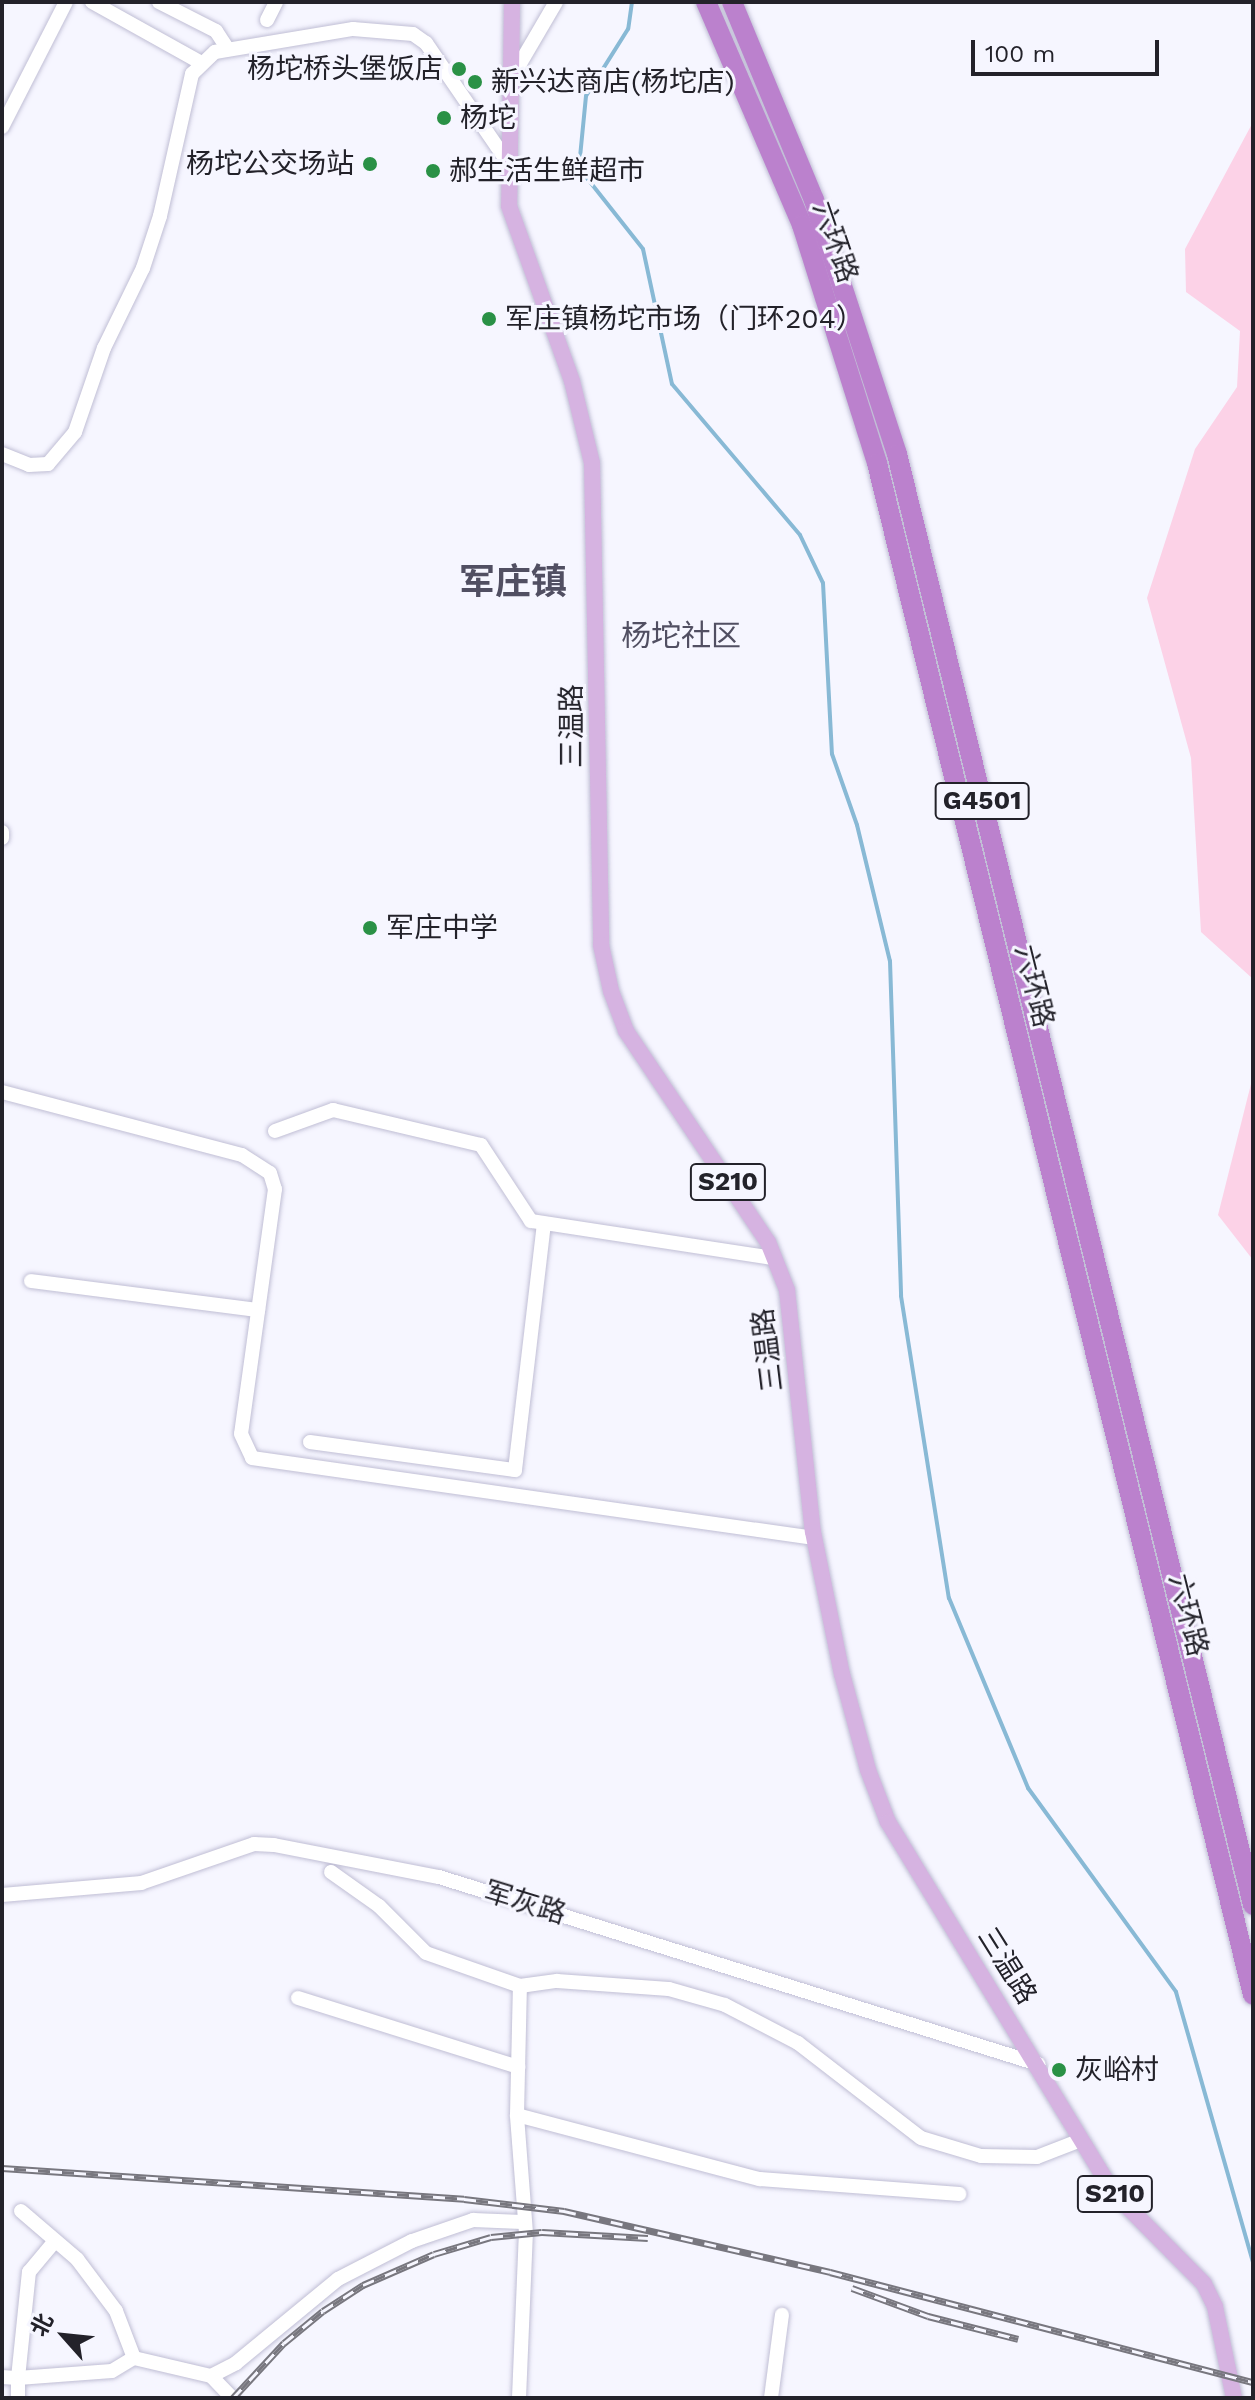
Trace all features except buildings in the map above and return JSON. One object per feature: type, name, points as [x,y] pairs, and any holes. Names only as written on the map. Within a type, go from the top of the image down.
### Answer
[{"type":"highway","name":"六环路","points":[[732,2],[814,200],[897,454],[1253,1905]]},
{"type":"highway","name":"六环路","points":[[707,4],[802,225],[877,463],[1253,1995]]},
{"type":"main road","name":"S210","points":[[506,160],[512,2]]},
{"type":"main road","name":"三温路","points":[[506,160],[509,206],[518,243],[572,381],[592,463],[601,941],[611,991],[626,1031],[747,1209],[774,1258],[795,1333],[814,1538],[842,1674],[877,1797],[911,1863],[1038,2064],[1114,2193],[1204,2284],[1215,2307],[1234,2398]]},
{"type":"street","points":[[2,127],[66,2]]},
{"type":"street","points":[[92,2],[200,62]]},
{"type":"street","points":[[159,2],[216,31],[227,48]]},
{"type":"street","points":[[267,20],[276,2]]},
{"type":"street","points":[[511,79],[556,2]]},
{"type":"street","points":[[2,454],[29,465],[48,464],[75,432],[104,348],[143,268],[192,74],[200,62],[227,48],[353,29],[413,34],[426,43],[506,160]]},
{"type":"street","points":[[2,832],[2,838]]},
{"type":"street","points":[[2,1092],[261,1164],[275,1189],[241,1434],[252,1458],[264,1463],[814,1538]]},
{"type":"street","points":[[275,1131],[333,1110],[481,1145],[531,1221],[774,1258]]},
{"type":"street","points":[[310,1442],[515,1470],[544,1224]]},
{"type":"street","points":[[31,1281],[258,1310]]},
{"type":"street","name":"军灰路","points":[[2,1895],[141,1883],[254,1844],[274,1845],[439,1877],[1038,2064]]},
{"type":"street","points":[[331,1872],[379,1906],[426,1953],[520,1986],[557,1981],[669,1989],[725,2005],[798,2043],[921,2138],[981,2156],[1037,2157],[1081,2140]]},
{"type":"street","points":[[519,2398],[526,2233],[522,2222],[517,2115],[520,1986]]},
{"type":"street","points":[[298,1998],[518,2067]]},
{"type":"street","points":[[517,2115],[760,2179],[959,2194]]},
{"type":"street","points":[[21,2211],[77,2259],[116,2311],[134,2358]]},
{"type":"street","points":[[211,2376],[236,2363],[338,2279],[412,2241],[473,2220],[522,2222]]},
{"type":"street","points":[[18,2398],[29,2272],[55,2241]]},
{"type":"street","points":[[771,2398],[782,2315]]},
{"type":"street","points":[[2,2377],[112,2371],[134,2358],[211,2376],[232,2398]]},
{"type":"shaded area","points":[[1253,122],[1253,979],[1201,932],[1191,758],[1147,598],[1195,449],[1237,387],[1240,331],[1186,292],[1185,249]]},
{"type":"shaded area","points":[[1253,1076],[1253,1260],[1218,1215]]},
{"type":"waterway","points":[[632,2],[628,29],[586,96],[579,168],[643,249],[672,384],[800,535],[823,583],[832,754],[857,825],[890,961],[901,1296],[949,1598],[1028,1788],[1176,1992],[1253,2262]]},
{"type":"railway","points":[[2,2168],[464,2199],[564,2211],[830,2272],[1253,2382]]},
{"type":"railway","points":[[233,2398],[284,2343],[323,2311],[363,2285],[434,2254],[491,2237],[542,2232],[648,2238]]},
{"type":"railway","points":[[852,2288],[928,2316],[1018,2339]]},
{"type":"place","name":"杨坨桥头堡饭店","points":[[459,69]]},
{"type":"place","name":"新兴达商店(杨坨店)","points":[[475,82]]},
{"type":"place","name":"杨坨","points":[[444,118]]},
{"type":"place","name":"杨坨公交场站","points":[[370,164]]},
{"type":"place","name":"郝生活生鲜超市","points":[[433,171]]},
{"type":"place","name":"军庄镇杨坨市场（门环204）","points":[[489,319]]},
{"type":"place","name":"军庄中学","points":[[370,928]]},
{"type":"place","name":"灰峪村","points":[[1059,2070]]},
{"type":"district","name":"军庄镇","points":[[513,583]]},
{"type":"district","name":"杨坨社区","points":[[681,636]]}]
